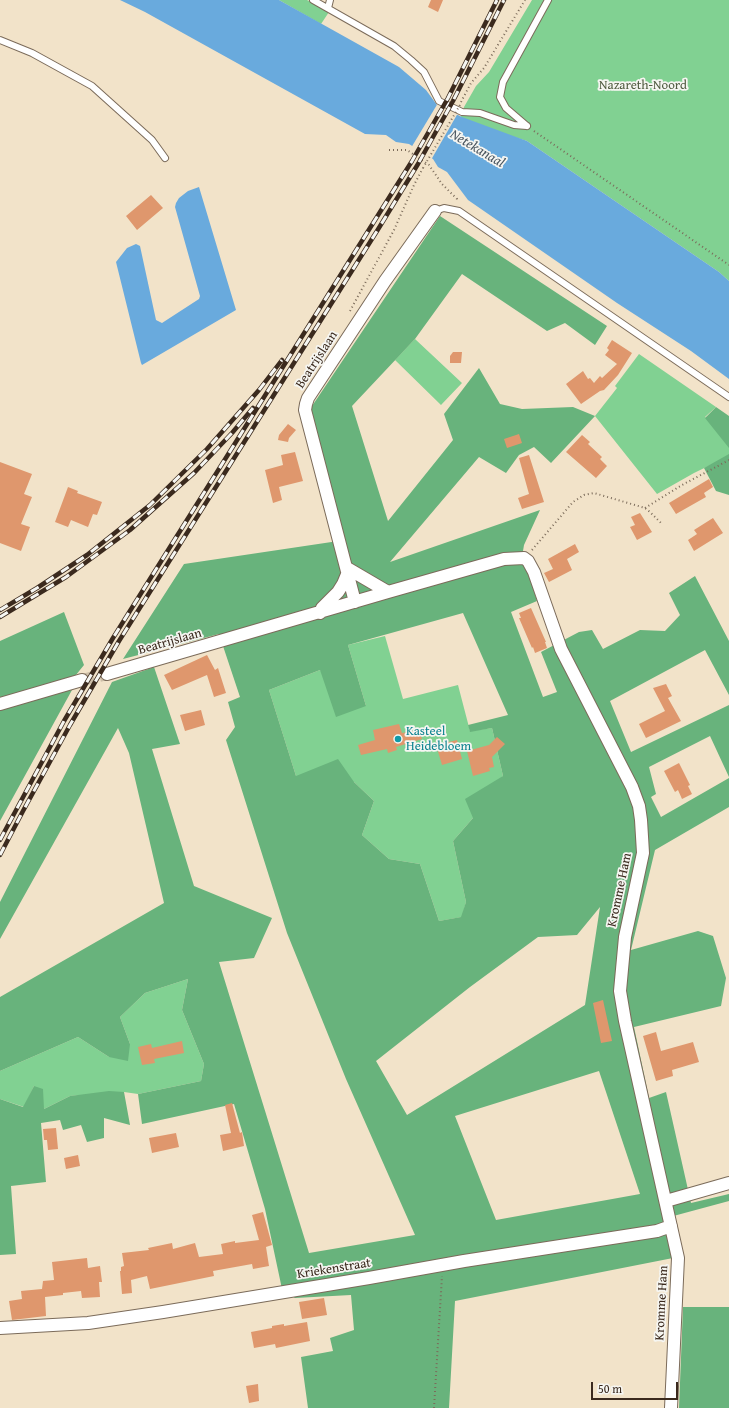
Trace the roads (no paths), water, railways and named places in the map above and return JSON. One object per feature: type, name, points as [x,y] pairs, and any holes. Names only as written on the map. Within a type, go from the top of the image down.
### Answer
[{"type":"street","name":"Beatrijslaan","points":[[355,602],[305,410],[306,404],[308,398],[385,281],[435,211]]},
{"type":"street","name":"Beatrijslaan","points":[[107,674],[388,592],[504,560],[524,558]]},
{"type":"street","name":"Kromme Ham","points":[[524,558],[531,565],[534,572],[562,649],[630,781],[639,806],[643,853],[625,937],[620,990],[625,1020],[678,1258],[671,1408]]},
{"type":"street","points":[[320,613],[322,608],[338,592],[343,584],[347,570],[388,592]]},
{"type":"street","points":[[0,704],[82,680]]},
{"type":"street","points":[[666,1201],[729,1183]]},
{"type":"street","name":"Kriekenstraat","points":[[0,1328],[88,1323],[362,1279],[442,1264],[657,1231],[671,1226]]},
{"type":"lane","points":[[313,0],[394,46],[424,72],[439,101],[462,112],[480,113],[514,125],[527,126],[506,108],[500,97],[503,82],[548,0]]},
{"type":"lane","points":[[328,8],[330,0]]},
{"type":"lane","points":[[0,40],[32,53],[92,86],[152,140],[165,158]]},
{"type":"lane","points":[[435,211],[444,208],[460,211],[729,397]]},
{"type":"water","name":"Netekanaal","points":[[120,0],[279,0],[399,67],[426,90],[437,105],[462,117],[527,141],[719,272],[729,281],[729,379],[691,351],[617,303],[468,200],[447,172],[438,167],[433,159],[409,144],[396,142],[386,135],[365,134],[145,12]]},
{"type":"water","points":[[199,187],[236,310],[142,365],[116,262],[127,248],[136,244],[140,246],[156,320],[162,323],[199,299],[200,296],[175,207],[179,198],[188,191]]},
{"type":"tunnel","points":[[82,680],[107,674]]},
{"type":"railway","points":[[0,840],[64,721],[113,638],[412,161],[448,98],[497,0]]},
{"type":"railway","points":[[0,855],[70,725],[119,641],[418,164],[453,101],[504,0]]},
{"type":"railway","points":[[0,610],[87,555],[150,505],[207,449],[259,390],[282,360]]},
{"type":"railway","points":[[0,617],[66,577],[130,530],[194,473],[232,433],[253,408]]},
{"type":"place","name":"Kasteel Heidebloem","points":[[398,739]]},
{"type":"park label","name":"Nazareth-Noord","points":[[643,86]]}]
